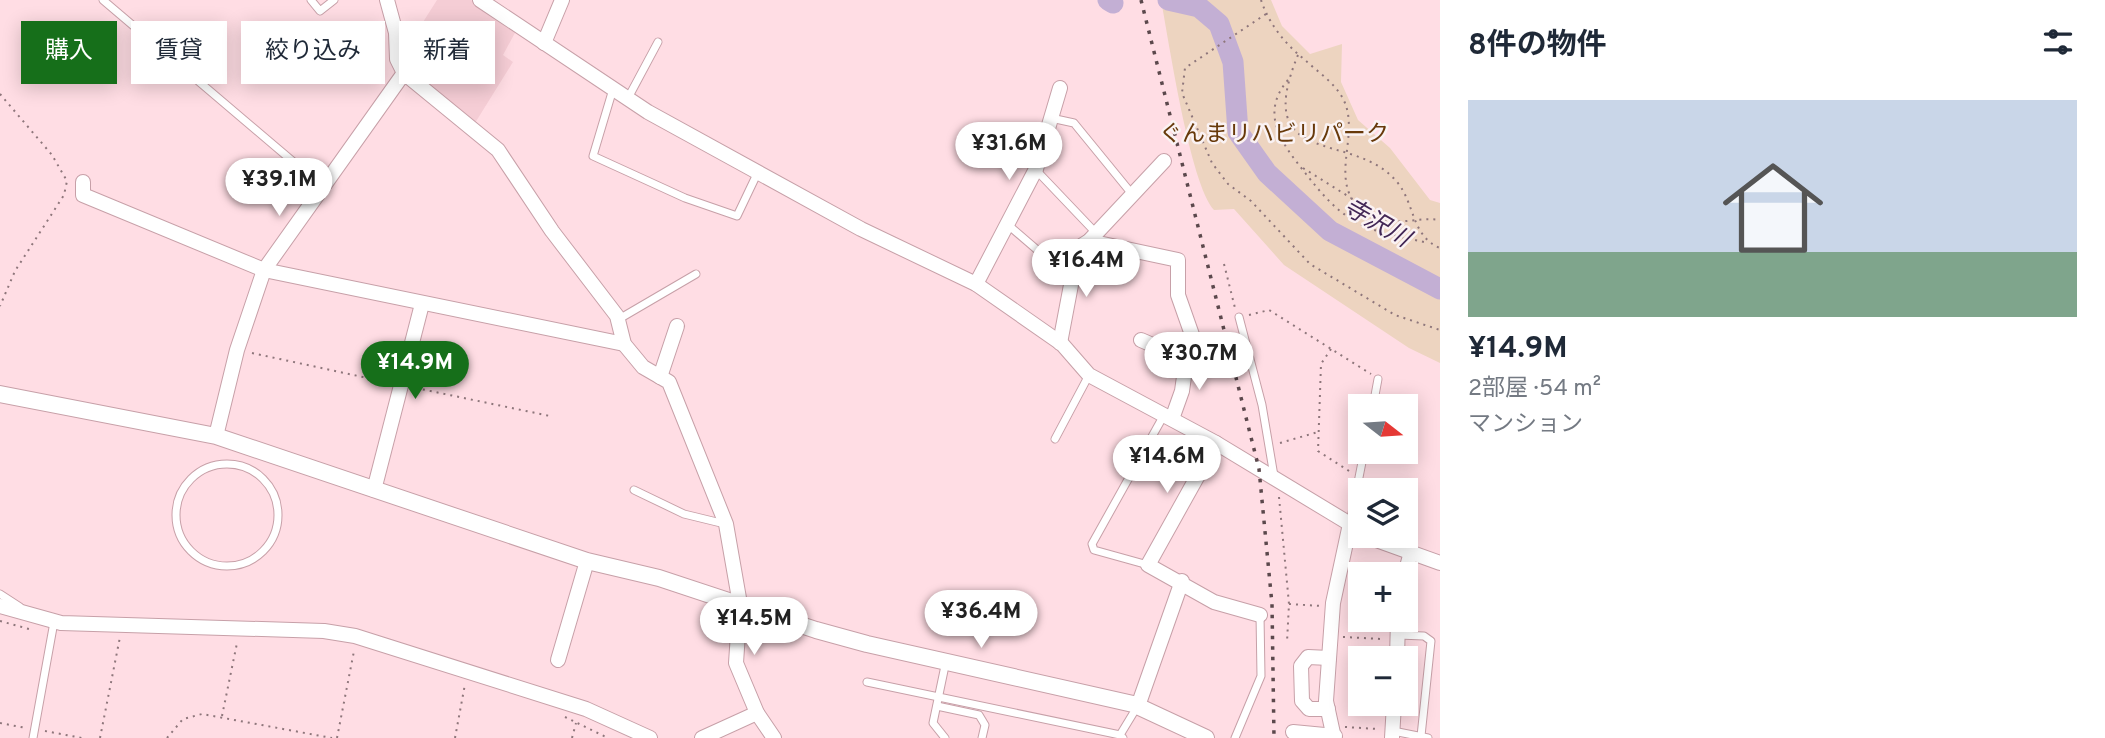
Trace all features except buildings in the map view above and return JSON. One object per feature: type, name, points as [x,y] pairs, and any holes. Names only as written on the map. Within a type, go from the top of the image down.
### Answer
[{"type":"street","points":[[387,0],[396,33],[399,64]]},
{"type":"street","points":[[480,0],[613,89],[757,174],[861,229],[976,284],[1064,347],[1089,375],[1216,443],[1348,525]]},
{"type":"street","points":[[544,43],[562,0]]},
{"type":"street","points":[[216,436],[237,348],[264,270],[399,80]]},
{"type":"street","points":[[417,84],[498,150],[618,319],[624,344],[643,367],[669,382],[726,524],[740,604],[736,663],[757,713],[774,738]]},
{"type":"street","points":[[976,284],[1035,169],[1060,88]]},
{"type":"street","points":[[1064,347],[1078,248],[1092,237],[1164,161]]},
{"type":"street","points":[[83,182],[83,195],[264,270],[624,344]]},
{"type":"street","points":[[1064,347],[1092,237]]},
{"type":"street","points":[[1092,237],[1178,260],[1178,295],[1197,349],[1180,357],[1141,340]]},
{"type":"street","points":[[374,490],[422,304]]},
{"type":"street","points":[[660,377],[677,326]]},
{"type":"street","points":[[1168,417],[1182,391],[1186,355]]},
{"type":"street","points":[[0,394],[216,436],[587,561],[659,578],[867,645],[1103,695],[1138,706],[1206,738]]},
{"type":"street","points":[[1216,443],[1148,565],[1182,581],[1214,602],[1260,615]]},
{"type":"street","points":[[1293,733],[1334,733],[1328,709],[1332,607],[1349,548]]},
{"type":"street","points":[[1399,548],[1440,563]]},
{"type":"street","points":[[1408,562],[1410,552]]},
{"type":"street","points":[[558,660],[587,561]]},
{"type":"street","points":[[1138,706],[1182,581]]},
{"type":"street","points":[[0,606],[34,616],[54,627],[324,631],[355,636],[586,709],[650,738]]},
{"type":"street","points":[[1398,632],[1398,646]]},
{"type":"street","points":[[1328,709],[1309,709],[1302,701],[1301,666],[1308,657],[1329,658]]},
{"type":"street","points":[[702,738],[757,713]]},
{"type":"street","points":[[1392,734],[1393,716]]},
{"type":"lane","points":[[103,0],[323,187]]},
{"type":"lane","points":[[311,0],[320,11],[334,0]]},
{"type":"lane","points":[[628,98],[657,42]]},
{"type":"lane","points":[[613,89],[593,156],[685,198],[737,216],[757,174]]},
{"type":"lane","points":[[1051,118],[1074,122],[1133,194]]},
{"type":"lane","points":[[1035,169],[1092,237]]},
{"type":"lane","points":[[1007,224],[1072,280]]},
{"type":"lane","points":[[618,319],[696,274]]},
{"type":"lane","points":[[1239,317],[1262,405],[1276,481]]},
{"type":"lane","points":[[1055,439],[1089,375]]},
{"type":"lane","points":[[1375,394],[1378,379]]},
{"type":"lane","points":[[1148,565],[1094,550],[1092,544],[1168,417]]},
{"type":"lane","points":[[246,467],[252,448]]},
{"type":"lane","points":[[1359,477],[1362,464]]},
{"type":"lane","points":[[214,465],[246,467],[261,476],[272,489],[278,505],[278,523],[272,540],[261,553],[246,562],[229,566],[212,564],[196,555],[184,542],[178,528],[180,496],[194,477],[214,465]]},
{"type":"lane","points":[[634,490],[684,514],[726,524]]},
{"type":"lane","points":[[0,594],[34,616]]},
{"type":"lane","points":[[1235,738],[1261,676],[1260,615]]},
{"type":"lane","points":[[33,738],[54,627]]},
{"type":"lane","points":[[1392,734],[1425,737],[1431,641],[1424,636],[1398,638]]},
{"type":"lane","points":[[945,738],[933,723],[946,661]]},
{"type":"lane","points":[[867,682],[1122,736],[1138,706]]},
{"type":"lane","points":[[937,706],[979,715],[985,726],[982,738]]},
{"type":"path","points":[[1261,0],[1280,37],[1328,80],[1345,103],[1348,122],[1346,186],[1352,199]]},
{"type":"path","points":[[1266,14],[1199,56],[1185,68],[1182,93],[1212,163],[1228,184],[1251,201],[1310,264],[1395,315],[1440,330]]},
{"type":"path","points":[[1298,55],[1289,79],[1286,108],[1301,137],[1314,145],[1358,155],[1385,170],[1398,183],[1429,243]]},
{"type":"path","points":[[1289,79],[1280,88],[1275,107],[1276,127],[1287,153],[1333,207],[1367,228],[1440,248]]},
{"type":"path","points":[[0,93],[52,155],[67,181],[64,195],[15,271],[0,306]]},
{"type":"path","points":[[1300,167],[1352,199],[1374,218],[1392,223],[1440,220]]},
{"type":"path","points":[[1224,264],[1239,317],[1269,310],[1378,379]]},
{"type":"path","points":[[1331,348],[1321,364],[1318,451],[1359,477]]},
{"type":"path","points":[[1268,446],[1319,431]]},
{"type":"path","points":[[1276,481],[1289,604],[1287,642]]},
{"type":"path","points":[[1289,604],[1332,607]]},
{"type":"path","points":[[0,621],[54,627]]},
{"type":"path","points":[[100,738],[120,636],[111,636]]},
{"type":"path","points":[[1331,636],[1398,638]]},
{"type":"path","points":[[222,716],[238,639]]},
{"type":"path","points":[[347,648],[363,652]]},
{"type":"path","points":[[337,738],[354,650]]},
{"type":"path","points":[[455,738],[465,682],[457,680]]},
{"type":"path","points":[[558,714],[608,738]]},
{"type":"path","points":[[167,738],[183,719],[191,715],[222,716],[332,738]]},
{"type":"path","points":[[572,738],[576,722]]},
{"type":"path","points":[[1334,733],[1392,734]]},
{"type":"shaded area","points":[[437,0],[471,0],[516,31],[503,55],[513,62],[475,123],[425,84],[495,84],[495,21],[424,21]]},
{"type":"green space","name":"ぐんまリハビリパーク","points":[[1161,0],[1271,0],[1282,26],[1310,54],[1342,44],[1341,82],[1358,120],[1390,148],[1430,200],[1440,203],[1440,363],[1409,348],[1284,265],[1234,209],[1214,210],[1205,195],[1189,143]]},
{"type":"waterway","name":"寺沢川","points":[[1108,0],[1113,3]]},
{"type":"waterway","name":"寺沢川","points":[[1168,0],[1199,7],[1219,24],[1233,62],[1238,132],[1267,173],[1330,231],[1440,289]]},
{"type":"railway","points":[[1141,0],[1259,469],[1272,604],[1274,738]]}]
